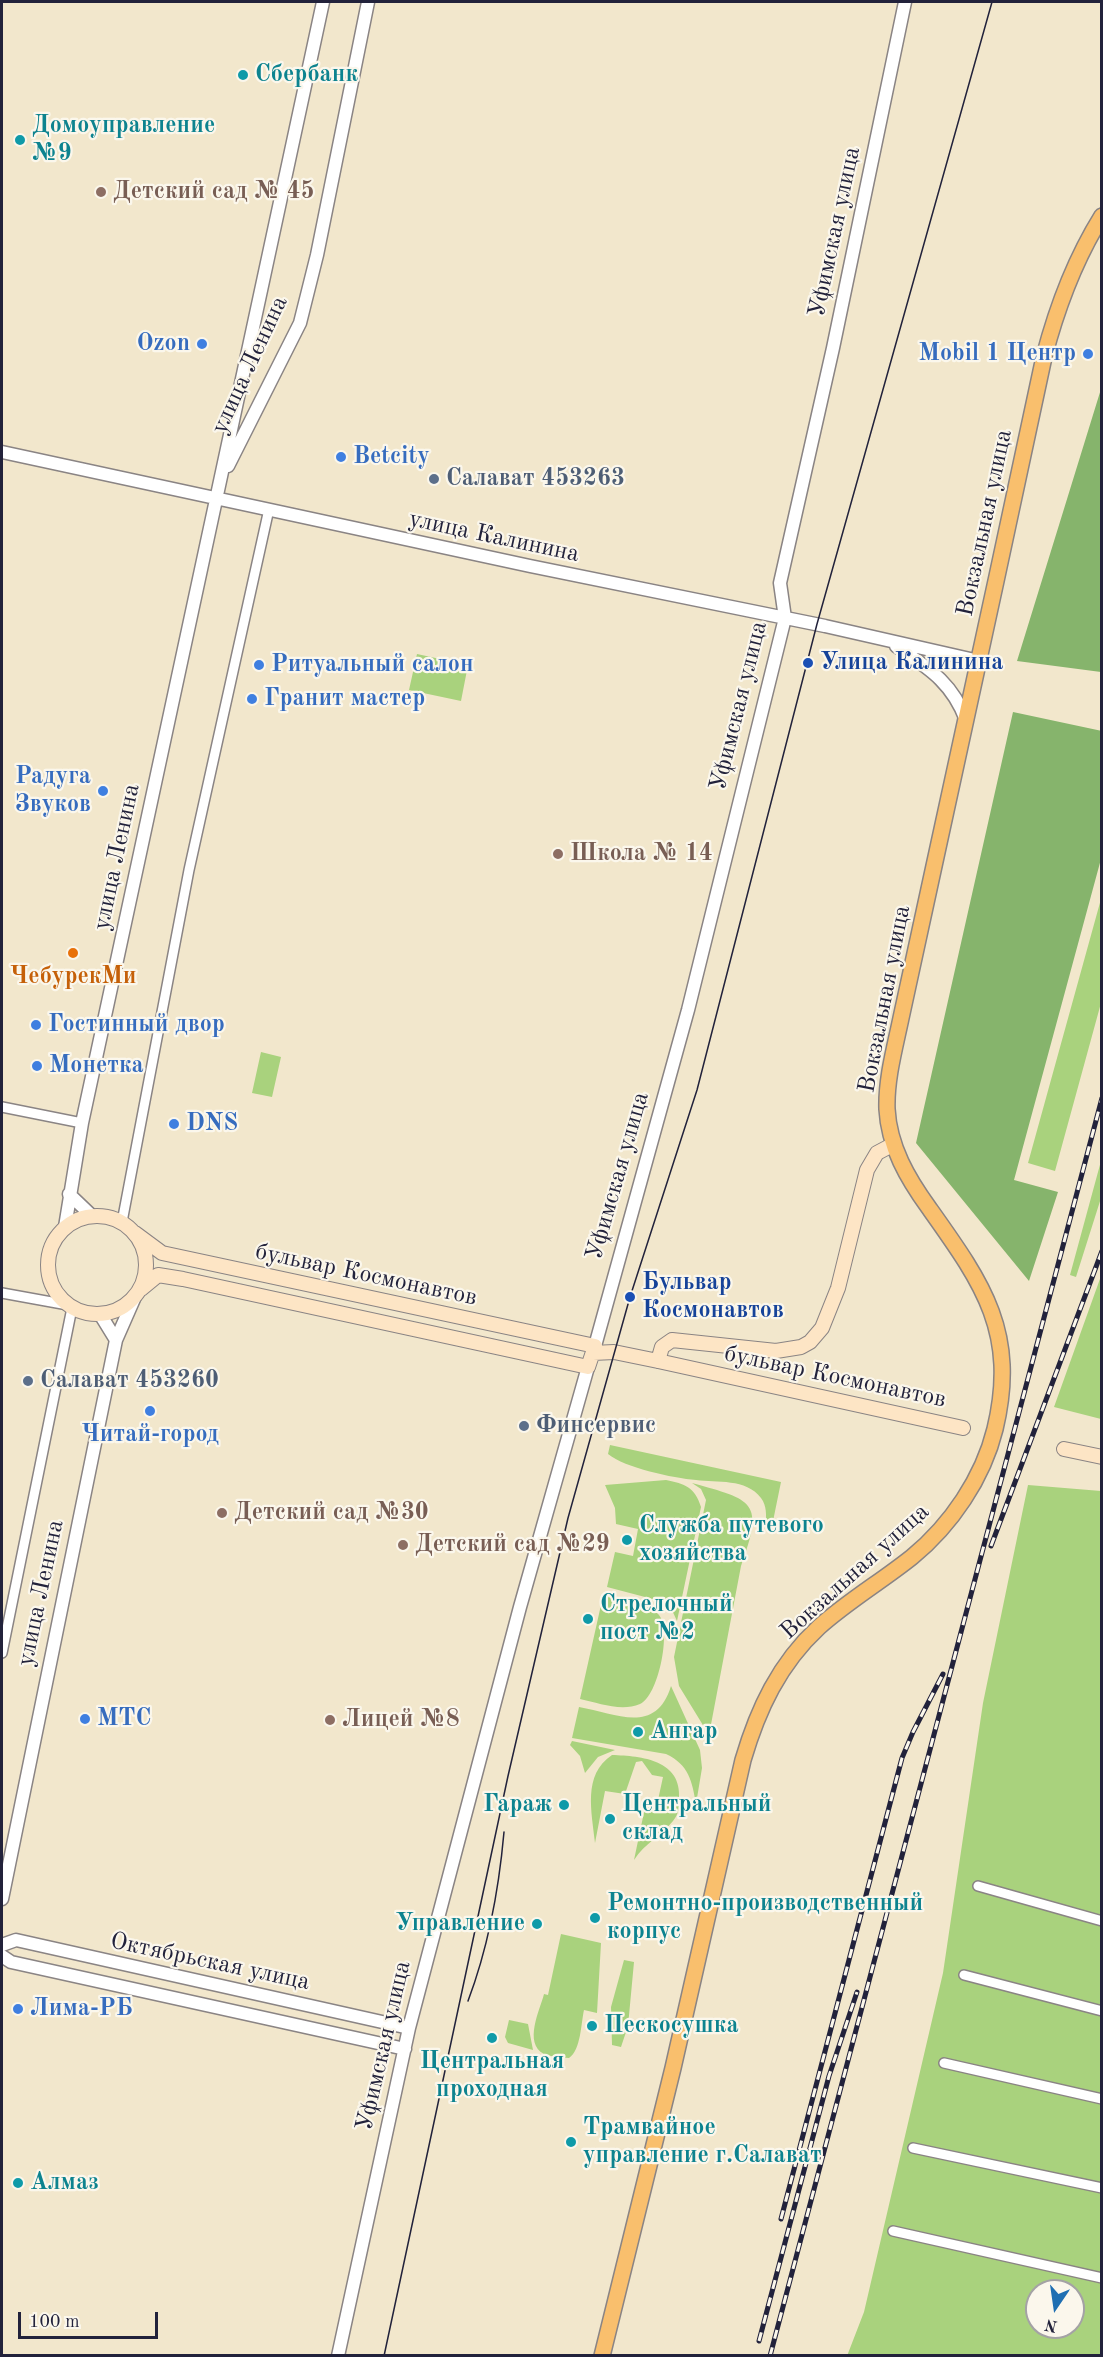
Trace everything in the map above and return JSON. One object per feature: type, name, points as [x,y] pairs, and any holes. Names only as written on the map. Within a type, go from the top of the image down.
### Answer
[{"type":"main road","name":"Вокзальная улица","points":[[602,2355],[673,2068],[743,1760],[759,1712],[782,1670],[817,1629],[916,1554],[939,1531],[974,1483],[995,1429],[1003,1368],[996,1322],[981,1287],[916,1189],[894,1144],[887,1112],[890,1073],[1055,314],[1087,240],[1101,216]]},
{"type":"main road","points":[[658,1361],[662,1347],[672,1340],[776,1351],[801,1347],[816,1337],[838,1288],[867,1170],[877,1153],[894,1144]]},
{"type":"main road","name":"улица Ленина","points":[[92,1216],[108,1216],[122,1222],[135,1233],[143,1246],[147,1260],[146,1275],[137,1294]]},
{"type":"main road","points":[[92,1216],[78,1219],[65,1227],[52,1245],[48,1267],[53,1288],[70,1306],[100,1314],[124,1307],[137,1294]]},
{"type":"main road","name":"бульвар Космонавтов","points":[[135,1233],[162,1253],[594,1350],[658,1361],[963,1428]]},
{"type":"main road","name":"бульвар Космонавтов","points":[[137,1294],[158,1275],[183,1279],[588,1367]]},
{"type":"main road","name":"Уфимская улица","points":[[588,1367],[594,1350]]},
{"type":"main road","points":[[1064,1449],[1101,1457]]},
{"type":"street","name":"улица Ленина","points":[[65,1227],[82,1123],[217,498],[228,435],[323,2]]},
{"type":"street","name":"улица Ленина","points":[[217,498],[232,456],[300,323],[317,255],[368,2]]},
{"type":"street","name":"Уфимская улица","points":[[594,1350],[688,1010],[785,618],[780,583],[833,348],[905,2]]},
{"type":"street","name":"улица Калинина","points":[[2,452],[979,661]]},
{"type":"street","points":[[122,1222],[189,870],[269,509]]},
{"type":"street","points":[[890,642],[929,669],[952,690],[966,720]]},
{"type":"street","points":[[2,1107],[82,1123]]},
{"type":"street","points":[[69,1194],[92,1216]]},
{"type":"street","points":[[2,1293],[70,1306]]},
{"type":"street","name":"улица Ленина","points":[[2,1899],[116,1340],[137,1294]]},
{"type":"street","name":"улица Ленина","points":[[2,1653],[70,1306]]},
{"type":"street","points":[[100,1314],[116,1340]]},
{"type":"street","name":"Уфимская улица","points":[[338,2355],[409,2028],[517,1617],[588,1367]]},
{"type":"street","points":[[978,1886],[1101,1921]]},
{"type":"street","name":"Октябрьская улица","points":[[2,1945],[16,1940],[409,2028]]},
{"type":"street","name":"Октябрьская улица","points":[[2,1956],[11,1962],[405,2049]]},
{"type":"street","points":[[964,1975],[1101,2010]]},
{"type":"street","points":[[181,2001],[185,1979]]},
{"type":"street","points":[[944,2063],[1101,2099]]},
{"type":"street","points":[[913,2148],[1101,2188]]},
{"type":"street","points":[[892,2231],[1101,2278]]},
{"type":"green space","points":[[1101,389],[1101,672],[1017,661]]},
{"type":"green space","points":[[417,654],[468,665],[461,701],[409,690]]},
{"type":"green space","points":[[1013,712],[1102,731],[1101,859],[1014,1180],[1058,1192],[1029,1281],[916,1143]]},
{"type":"green space","points":[[1101,899],[1101,1003],[1055,1171],[1028,1163]]},
{"type":"green space","points":[[261,1052],[281,1057],[272,1097],[252,1093]]},
{"type":"green space","points":[[1101,1161],[1101,1198],[1076,1277],[1070,1275]]},
{"type":"green space","points":[[1101,1276],[1101,1419],[1054,1407]]},
{"type":"green space","points":[[610,1445],[781,1482],[772,1526],[766,1525],[763,1501],[747,1487],[739,1484],[675,1477],[637,1468],[608,1454]]},
{"type":"green space","points":[[666,1480],[679,1483],[692,1491],[701,1507],[677,1621],[671,1608],[664,1602],[607,1587],[615,1552],[633,1556],[638,1529],[616,1524],[615,1508],[605,1485]]},
{"type":"green space","points":[[692,1483],[741,1500],[748,1506],[752,1516],[752,1528],[741,1566],[709,1735],[679,1686],[674,1657],[706,1500],[701,1489]]},
{"type":"green space","points":[[1028,1485],[1101,1491],[1101,2355],[847,2356],[864,2312],[943,1973],[983,1703]]},
{"type":"green space","points":[[603,1596],[648,1607],[659,1615],[663,1623],[661,1663],[647,1699],[640,1704],[625,1707],[610,1706],[580,1699]]},
{"type":"green space","points":[[671,1686],[700,1750],[702,1768],[696,1804],[688,1775],[674,1758],[666,1754],[572,1738],[579,1707],[634,1718],[645,1716],[656,1711]]},
{"type":"green space","points":[[572,1741],[615,1750],[598,1757],[585,1773],[580,1756],[570,1745]]},
{"type":"green space","points":[[612,1755],[636,1757],[658,1763],[674,1776],[678,1786],[678,1813],[634,1860],[647,1798],[658,1800],[663,1777],[652,1775],[642,1761],[636,1762],[625,1794],[605,1791],[595,1843],[591,1807],[593,1783],[596,1773]]},
{"type":"green space","points":[[561,1934],[601,1943],[597,2013],[584,2010],[578,2043],[569,2058],[544,2054],[538,2049],[534,2034],[544,1994],[548,1995]]},
{"type":"green space","points":[[624,1960],[634,1962],[628,2026],[621,2047],[612,2045],[611,2007]]},
{"type":"green space","points":[[509,2020],[528,2024],[533,2050],[508,2043],[505,2037]]},
{"type":"tram line","points":[[384,2356],[508,1776],[568,1518],[630,1297],[697,1090],[817,624],[992,2]]},
{"type":"tram line","points":[[468,2001],[492,1918],[504,1832]]},
{"type":"railway","points":[[770,2356],[1102,1098]]},
{"type":"railway","points":[[991,1546],[1102,1251]]},
{"type":"railway","points":[[781,2219],[902,1758],[943,1674]]},
{"type":"railway","points":[[759,2341],[829,2076],[857,1992]]},
{"type":"place","name":"Сбербанк","points":[[243,75]]},
{"type":"place","name":"Домоуправление №9","points":[[20,140]]},
{"type":"place","name":"Детский сад № 45","points":[[101,192]]},
{"type":"place","name":"Ozon","points":[[202,344]]},
{"type":"place","name":"Mobil 1 Центр","points":[[1088,354]]},
{"type":"place","name":"Betcity","points":[[341,457]]},
{"type":"place","name":"Салават 453263","points":[[434,479]]},
{"type":"place","name":"Улица Калинина","points":[[808,663]]},
{"type":"place","name":"Ритуальный салон","points":[[259,665]]},
{"type":"place","name":"Гранит мастер","points":[[252,699]]},
{"type":"place","name":"Радуга Звуков","points":[[103,791]]},
{"type":"place","name":"Школа № 14","points":[[558,854]]},
{"type":"place","name":"ЧебурекМи","points":[[73,953]]},
{"type":"place","name":"Гостинный двор","points":[[36,1025]]},
{"type":"place","name":"Монетка","points":[[37,1066]]},
{"type":"place","name":"DNS","points":[[174,1124]]},
{"type":"place","name":"Бульвар Космонавтов","points":[[630,1297]]},
{"type":"place","name":"Салават 453260","points":[[28,1381]]},
{"type":"place","name":"Читай-город","points":[[150,1411]]},
{"type":"place","name":"Финсервис","points":[[524,1426]]},
{"type":"place","name":"Детский сад №30","points":[[222,1513]]},
{"type":"place","name":"Служба путевого хозяйства","points":[[627,1540]]},
{"type":"place","name":"Детский сад №29","points":[[403,1545]]},
{"type":"place","name":"Стрелочный пост №2","points":[[588,1619]]},
{"type":"place","name":"МТС","points":[[85,1719]]},
{"type":"place","name":"Лицей №8","points":[[330,1720]]},
{"type":"place","name":"Ангар","points":[[638,1732]]},
{"type":"place","name":"Гараж","points":[[564,1805]]},
{"type":"place","name":"Центральный склад","points":[[610,1819]]},
{"type":"place","name":"Ремонтно-производственный корпус","points":[[595,1918]]},
{"type":"place","name":"Управление","points":[[537,1924]]},
{"type":"place","name":"Лима-РБ","points":[[18,2009]]},
{"type":"place","name":"Пескосушка","points":[[592,2026]]},
{"type":"place","name":"Центральная проходная","points":[[492,2038]]},
{"type":"place","name":"Трамвайное управление г.Салават","points":[[571,2142]]},
{"type":"place","name":"Алмаз","points":[[18,2183]]}]
